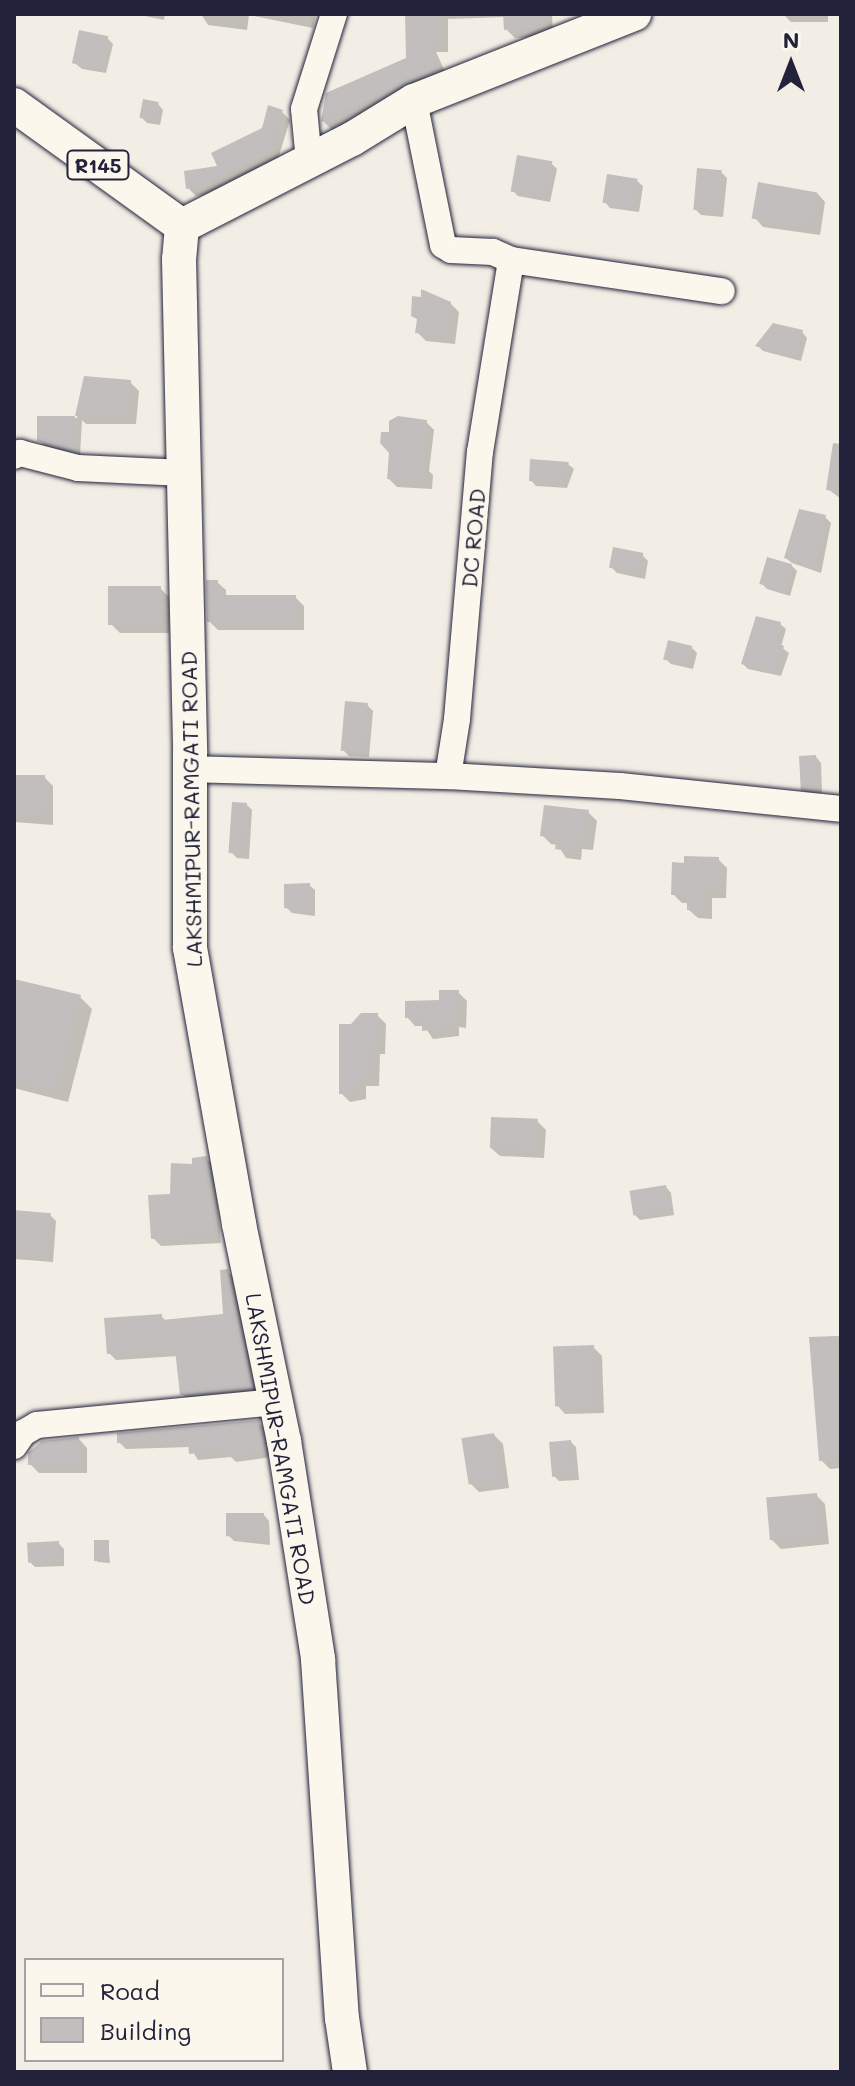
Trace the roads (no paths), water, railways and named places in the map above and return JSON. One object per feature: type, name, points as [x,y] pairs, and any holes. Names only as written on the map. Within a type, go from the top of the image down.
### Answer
[{"type":"main road","points":[[182,226],[309,161],[414,101],[634,14]]},
{"type":"main road","name":"R145","points":[[14,105],[182,226]]},
{"type":"main road","name":"LAKSHMIPUR-RAMGATI ROAD","points":[[182,226],[179,259],[190,769],[190,948],[239,1224],[276,1402],[318,1659],[342,2018],[350,2072]]},
{"type":"street","points":[[309,161],[304,109],[334,14]]},
{"type":"street","points":[[414,101],[443,245],[451,250],[493,252],[511,260],[722,291]]},
{"type":"street","name":"DC ROAD","points":[[448,776],[457,719],[480,452],[511,260]]},
{"type":"street","points":[[14,456],[20,453],[78,468],[184,473]]},
{"type":"street","points":[[190,769],[448,776],[620,786],[841,809]]},
{"type":"street","points":[[14,1446],[23,1433],[37,1425],[276,1402]]}]
